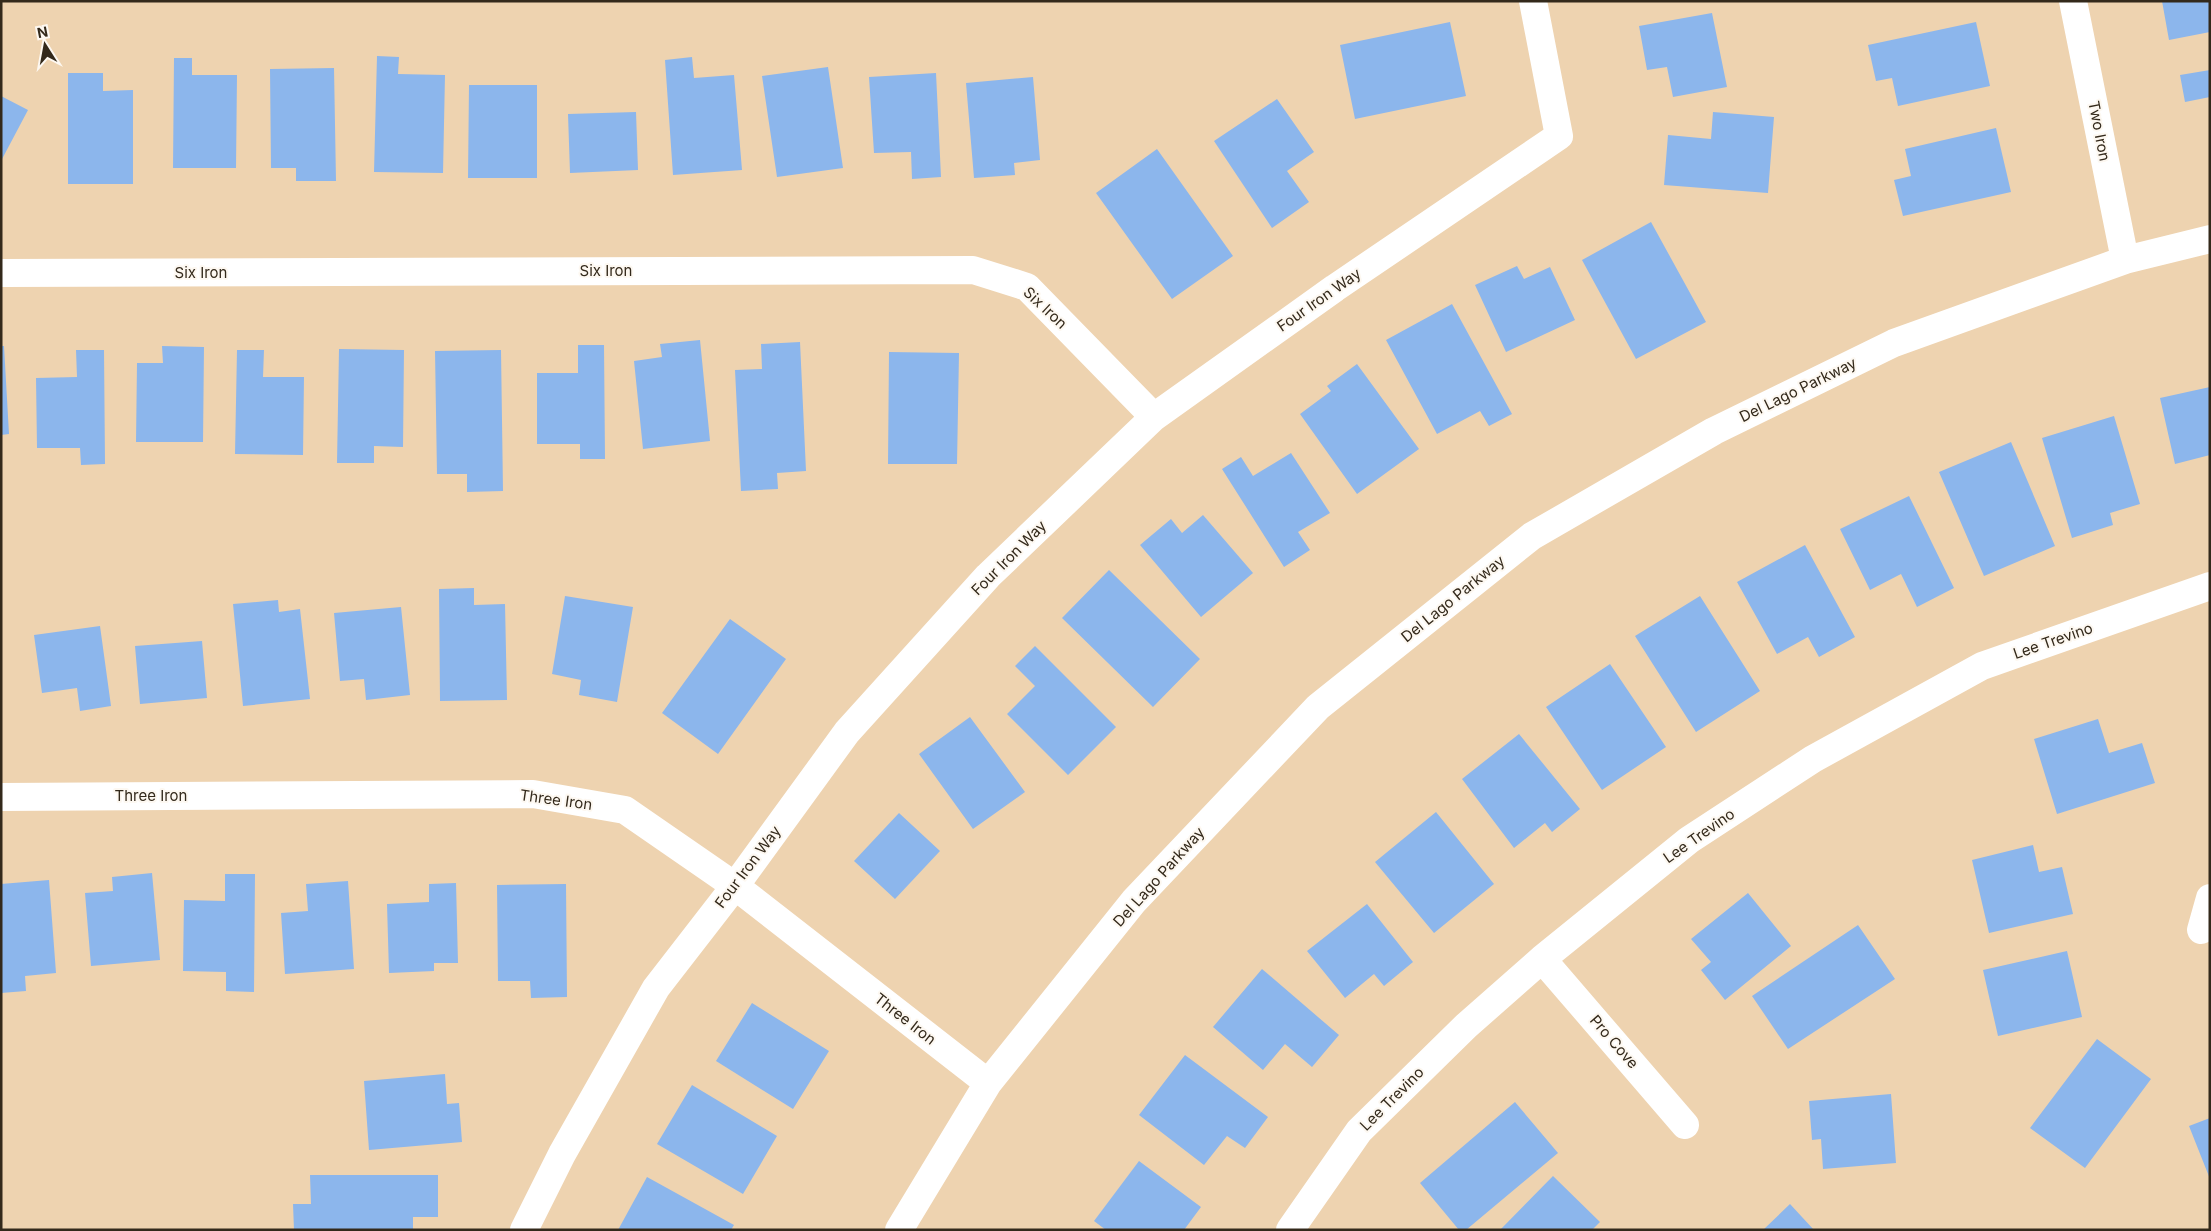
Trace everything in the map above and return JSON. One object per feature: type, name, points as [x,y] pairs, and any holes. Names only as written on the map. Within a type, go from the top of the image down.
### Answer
[{"type":"street","name":"Four Iron Way","points":[[524,1230],[562,1154],[656,988],[735,886],[854,725],[988,576],[1154,417],[1335,288],[1559,136],[1533,1]]},
{"type":"street","name":"Two Iron","points":[[2073,1],[2125,260]]},
{"type":"street","name":"Del Lago Parkway","points":[[899,1230],[988,1083],[1134,901],[1318,707],[1532,536],[1714,431],[1894,343],[2125,260],[2210,240]]},
{"type":"street","name":"Six Iron","points":[[1,273],[973,270],[1027,287],[1154,417]]},
{"type":"street","name":"Lee Trevino","points":[[1290,1230],[1359,1131],[1466,1026],[1542,959],[1689,840],[1813,759],[1982,666],[2210,586]]},
{"type":"street","name":"Three Iron","points":[[1,797],[533,794],[625,810],[735,886],[988,1083]]},
{"type":"street","points":[[2202,930],[2210,898]]},
{"type":"street","name":"Pro Cove","points":[[1542,959],[1685,1125]]},
{"type":"building","points":[[2162,1],[2210,1],[2210,32],[2169,40]]},
{"type":"building","points":[[1712,13],[1727,87],[1673,97],[1667,67],[1647,70],[1639,26]]},
{"type":"building","points":[[1450,22],[1466,96],[1355,119],[1340,45]]},
{"type":"building","points":[[1976,22],[1990,86],[1898,106],[1892,78],[1876,81],[1868,45]]},
{"type":"building","points":[[377,56],[399,57],[398,74],[445,75],[443,173],[374,172]]},
{"type":"building","points":[[692,57],[694,78],[734,75],[742,170],[673,175],[665,60]]},
{"type":"building","points":[[174,58],[192,58],[192,75],[237,75],[236,168],[173,168]]},
{"type":"building","points":[[828,67],[843,168],[777,177],[762,76]]},
{"type":"building","points":[[334,68],[336,181],[296,181],[296,168],[271,168],[270,69]]},
{"type":"building","points":[[2210,70],[2210,97],[2185,102],[2180,75]]},
{"type":"building","points":[[68,73],[103,73],[103,91],[133,90],[133,184],[68,184]]},
{"type":"building","points":[[936,73],[941,177],[912,179],[911,152],[874,153],[869,77]]},
{"type":"building","points":[[1033,77],[1040,160],[1014,163],[1015,175],[974,178],[966,83]]},
{"type":"building","points":[[469,85],[537,85],[537,178],[468,178]]},
{"type":"building","points":[[1,96],[28,110],[1,161]]},
{"type":"building","points":[[1277,99],[1314,152],[1287,171],[1309,202],[1272,228],[1214,141]]},
{"type":"building","points":[[636,112],[638,170],[570,173],[568,114]]},
{"type":"building","points":[[1713,112],[1774,117],[1768,193],[1664,185],[1668,135],[1711,139]]},
{"type":"building","points":[[1996,128],[2011,192],[1903,216],[1894,180],[1911,176],[1905,149]]},
{"type":"building","points":[[1157,149],[1233,256],[1172,299],[1096,193]]},
{"type":"building","points":[[1651,222],[1706,322],[1636,359],[1582,260]]},
{"type":"building","points":[[1517,266],[1524,279],[1550,267],[1575,320],[1506,352],[1475,285]]},
{"type":"building","points":[[1452,304],[1512,414],[1489,426],[1480,411],[1437,434],[1386,340]]},
{"type":"building","points":[[700,340],[710,441],[643,449],[634,361],[662,357],[660,344]]},
{"type":"building","points":[[800,342],[806,471],[777,473],[778,489],[741,491],[735,370],[762,369],[761,344]]},
{"type":"building","points":[[578,345],[604,345],[605,459],[580,459],[580,444],[537,444],[537,373],[578,373]]},
{"type":"building","points":[[1,346],[4,346],[9,434],[1,435]]},
{"type":"building","points":[[162,346],[204,347],[203,442],[136,442],[137,363],[163,363]]},
{"type":"building","points":[[339,349],[404,350],[403,447],[374,446],[374,463],[337,463]]},
{"type":"building","points":[[76,350],[104,350],[105,464],[81,465],[80,448],[37,448],[36,378],[77,377]]},
{"type":"building","points":[[237,350],[264,350],[263,377],[304,377],[303,455],[235,454]]},
{"type":"building","points":[[501,350],[503,491],[467,492],[467,474],[437,474],[435,351]]},
{"type":"building","points":[[889,352],[959,353],[957,464],[888,464]]},
{"type":"building","points":[[1357,364],[1419,449],[1357,494],[1300,414],[1331,391],[1327,386]]},
{"type":"building","points":[[2210,387],[2210,455],[2175,464],[2160,398]]},
{"type":"building","points":[[2114,416],[2140,504],[2110,513],[2113,525],[2072,538],[2042,438]]},
{"type":"building","points":[[2011,442],[2055,546],[1984,576],[1939,472]]},
{"type":"building","points":[[1291,453],[1330,513],[1298,532],[1310,550],[1284,567],[1222,469],[1241,457],[1253,476]]},
{"type":"building","points":[[1909,496],[1954,588],[1917,607],[1901,574],[1870,590],[1840,529]]},
{"type":"building","points":[[1203,515],[1253,573],[1201,617],[1140,545],[1171,519],[1182,533]]},
{"type":"building","points":[[1805,545],[1855,637],[1819,657],[1808,637],[1777,654],[1737,582]]},
{"type":"building","points":[[1109,570],[1200,659],[1153,707],[1062,618]]},
{"type":"building","points":[[474,588],[474,605],[505,604],[507,700],[440,701],[439,589]]},
{"type":"building","points":[[565,596],[633,607],[617,702],[579,695],[581,680],[552,674]]},
{"type":"building","points":[[1700,596],[1760,691],[1696,732],[1635,636]]},
{"type":"building","points":[[278,600],[279,612],[300,609],[310,699],[243,706],[233,604]]},
{"type":"building","points":[[401,607],[410,695],[366,700],[364,679],[340,681],[334,613]]},
{"type":"building","points":[[730,619],[786,659],[718,754],[662,713]]},
{"type":"building","points":[[100,626],[111,706],[80,711],[77,688],[42,693],[34,635]]},
{"type":"building","points":[[202,641],[207,698],[140,704],[135,646]]},
{"type":"building","points":[[1035,646],[1116,727],[1068,775],[1007,714],[1035,686],[1015,666]]},
{"type":"building","points":[[1610,664],[1666,747],[1602,790],[1546,707]]},
{"type":"building","points":[[970,717],[1025,792],[973,829],[919,754]]},
{"type":"building","points":[[2098,719],[2109,753],[2142,743],[2155,783],[2057,814],[2034,739]]},
{"type":"building","points":[[1519,734],[1580,809],[1552,832],[1545,823],[1514,848],[1462,779]]},
{"type":"building","points":[[1436,812],[1494,884],[1434,933],[1375,862]]},
{"type":"building","points":[[899,813],[940,851],[895,899],[854,861]]},
{"type":"building","points":[[2033,845],[2039,872],[2062,867],[2073,914],[1989,933],[1972,860]]},
{"type":"building","points":[[152,873],[160,960],[91,966],[85,893],[113,891],[112,877]]},
{"type":"building","points":[[225,874],[255,874],[254,992],[226,991],[226,972],[183,971],[184,900],[225,901]]},
{"type":"building","points":[[49,880],[56,973],[25,976],[26,991],[1,993],[1,884]]},
{"type":"building","points":[[348,881],[354,969],[285,974],[281,913],[308,911],[306,884]]},
{"type":"building","points":[[456,883],[458,963],[434,963],[434,971],[389,973],[387,904],[429,902],[429,884]]},
{"type":"building","points":[[566,884],[567,997],[531,998],[530,981],[498,981],[497,885]]},
{"type":"building","points":[[1748,893],[1791,946],[1725,1000],[1701,970],[1711,962],[1691,939]]},
{"type":"building","points":[[1367,904],[1413,962],[1384,986],[1374,974],[1345,998],[1307,951]]},
{"type":"building","points":[[1858,925],[1895,979],[1788,1049],[1752,996]]},
{"type":"building","points":[[2067,951],[2082,1017],[1998,1036],[1983,970]]},
{"type":"building","points":[[1262,969],[1339,1035],[1312,1067],[1285,1044],[1263,1070],[1213,1027]]},
{"type":"building","points":[[752,1003],[829,1051],[793,1109],[716,1061]]},
{"type":"building","points":[[2097,1039],[2151,1079],[2085,1168],[2030,1128]]},
{"type":"building","points":[[1185,1055],[1268,1117],[1245,1148],[1227,1136],[1204,1165],[1139,1115]]},
{"type":"building","points":[[445,1074],[447,1104],[459,1103],[462,1142],[369,1150],[364,1081]]},
{"type":"building","points":[[692,1085],[777,1136],[743,1194],[657,1144]]},
{"type":"building","points":[[1891,1094],[1896,1163],[1823,1169],[1821,1139],[1812,1140],[1809,1101]]},
{"type":"building","points":[[1515,1102],[1558,1153],[1466,1230],[1459,1230],[1420,1183]]},
{"type":"building","points":[[2210,1118],[2210,1179],[2189,1126]]},
{"type":"building","points":[[1139,1161],[1201,1207],[1184,1230],[1106,1230],[1094,1221]]},
{"type":"building","points":[[310,1175],[438,1175],[438,1217],[413,1217],[413,1230],[294,1230],[293,1204],[311,1204]]},
{"type":"building","points":[[1553,1176],[1600,1222],[1592,1230],[1500,1230]]},
{"type":"building","points":[[647,1177],[734,1225],[731,1230],[618,1230]]},
{"type":"building","points":[[1790,1204],[1814,1230],[1763,1230]]}]
